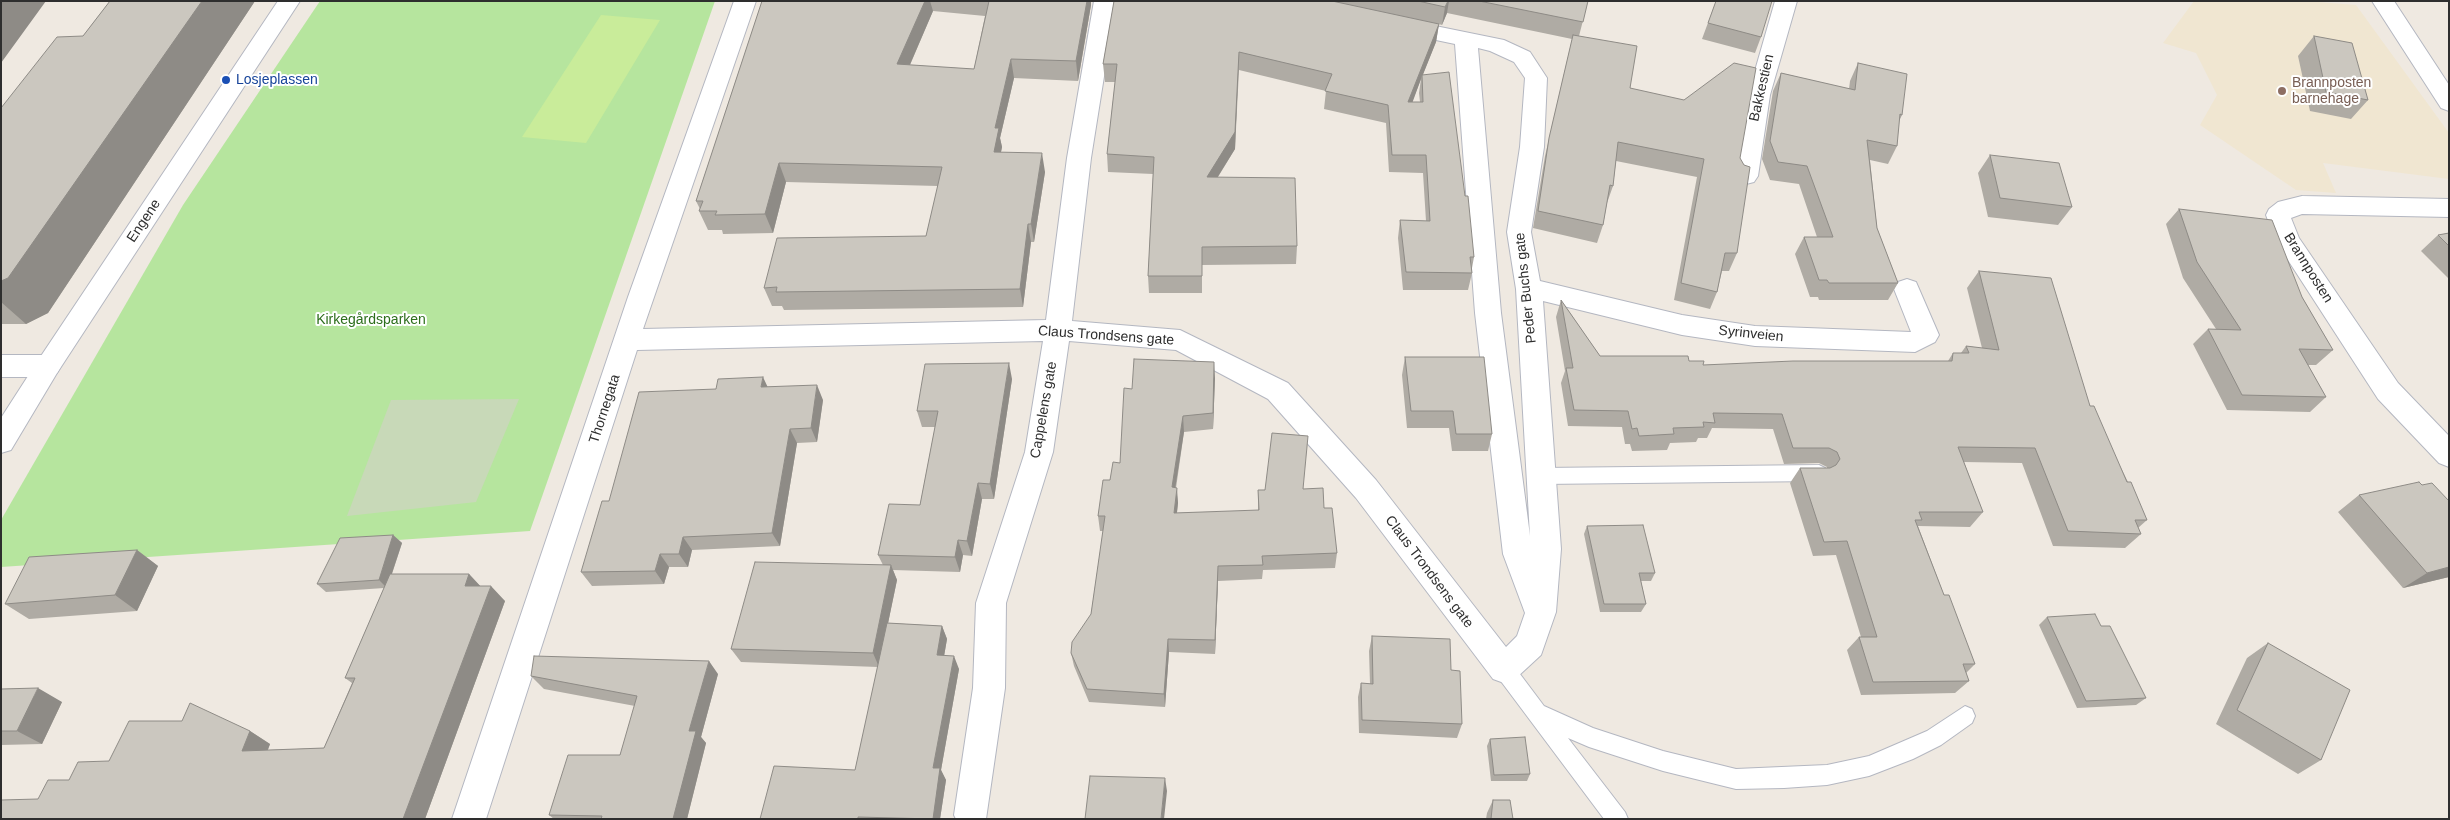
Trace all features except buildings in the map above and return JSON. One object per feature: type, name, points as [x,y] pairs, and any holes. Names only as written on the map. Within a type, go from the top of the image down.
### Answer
[{"type":"street","name":"Engene","points":[[1,442],[48,366],[289,1]]},
{"type":"street","name":"Thornegata","points":[[469,819],[628,340],[745,1]]},
{"type":"street","name":"Cappelens gate","points":[[971,815],[989,688],[991,603],[1039,452],[1058,330],[1079,158],[1105,1]]},
{"type":"street","name":"Bakkestien","points":[[1746,176],[1759,95],[1786,1]]},
{"type":"street","points":[[2383,1],[2449,103]]},
{"type":"street","name":"Peder Buchs gate","points":[[1380,22],[1496,45],[1522,57],[1536,78],[1532,147],[1519,232],[1529,289],[1546,549],[1541,612],[1530,646],[1504,669]]},
{"type":"street","points":[[1466,40],[1488,313],[1518,554],[1541,612]]},
{"type":"street","name":"Brannposten","points":[[2449,208],[2302,205],[2287,208],[2278,215],[2287,240],[2388,391],[2449,455]]},
{"type":"street","name":"Syrinveien","points":[[1529,289],[1682,325],[1754,336],[1915,342],[1926,334],[1907,289]]},
{"type":"street","name":"Claus Trondsens gate","points":[[628,340],[1058,330],[1180,340],[1278,391],[1366,489],[1504,669]]},
{"type":"street","points":[[1,366],[48,366]]},
{"type":"lane","points":[[1541,476],[1819,473]]},
{"type":"lane","name":"Claus Trondsens gate","points":[[1504,669],[1617,819]]},
{"type":"lane","name":"Claus Trondsens gate","points":[[1538,713],[1590,737],[1663,762],[1736,779],[1784,778],[1827,774],[1869,766],[1906,752],[1934,738],[1965,716]]},
{"type":"shaded area","points":[[2194,1],[2306,1],[2356,5],[2449,133],[2449,179],[2323,163],[2336,193],[2296,190],[2200,125],[2217,95],[2196,53],[2163,43]]},
{"type":"green space","name":"Kirkegårdsparken","points":[[320,1],[715,1],[530,531],[1,567],[1,520],[183,205]]},
{"type":"green space","points":[[601,15],[660,20],[586,143],[522,137]]},
{"type":"green space","points":[[519,399],[476,502],[347,516],[391,400]]},
{"type":"place","name":"Losjeplassen","points":[[226,80]]},
{"type":"place","name":"Brannposten barnehage","points":[[2282,91]]}]
